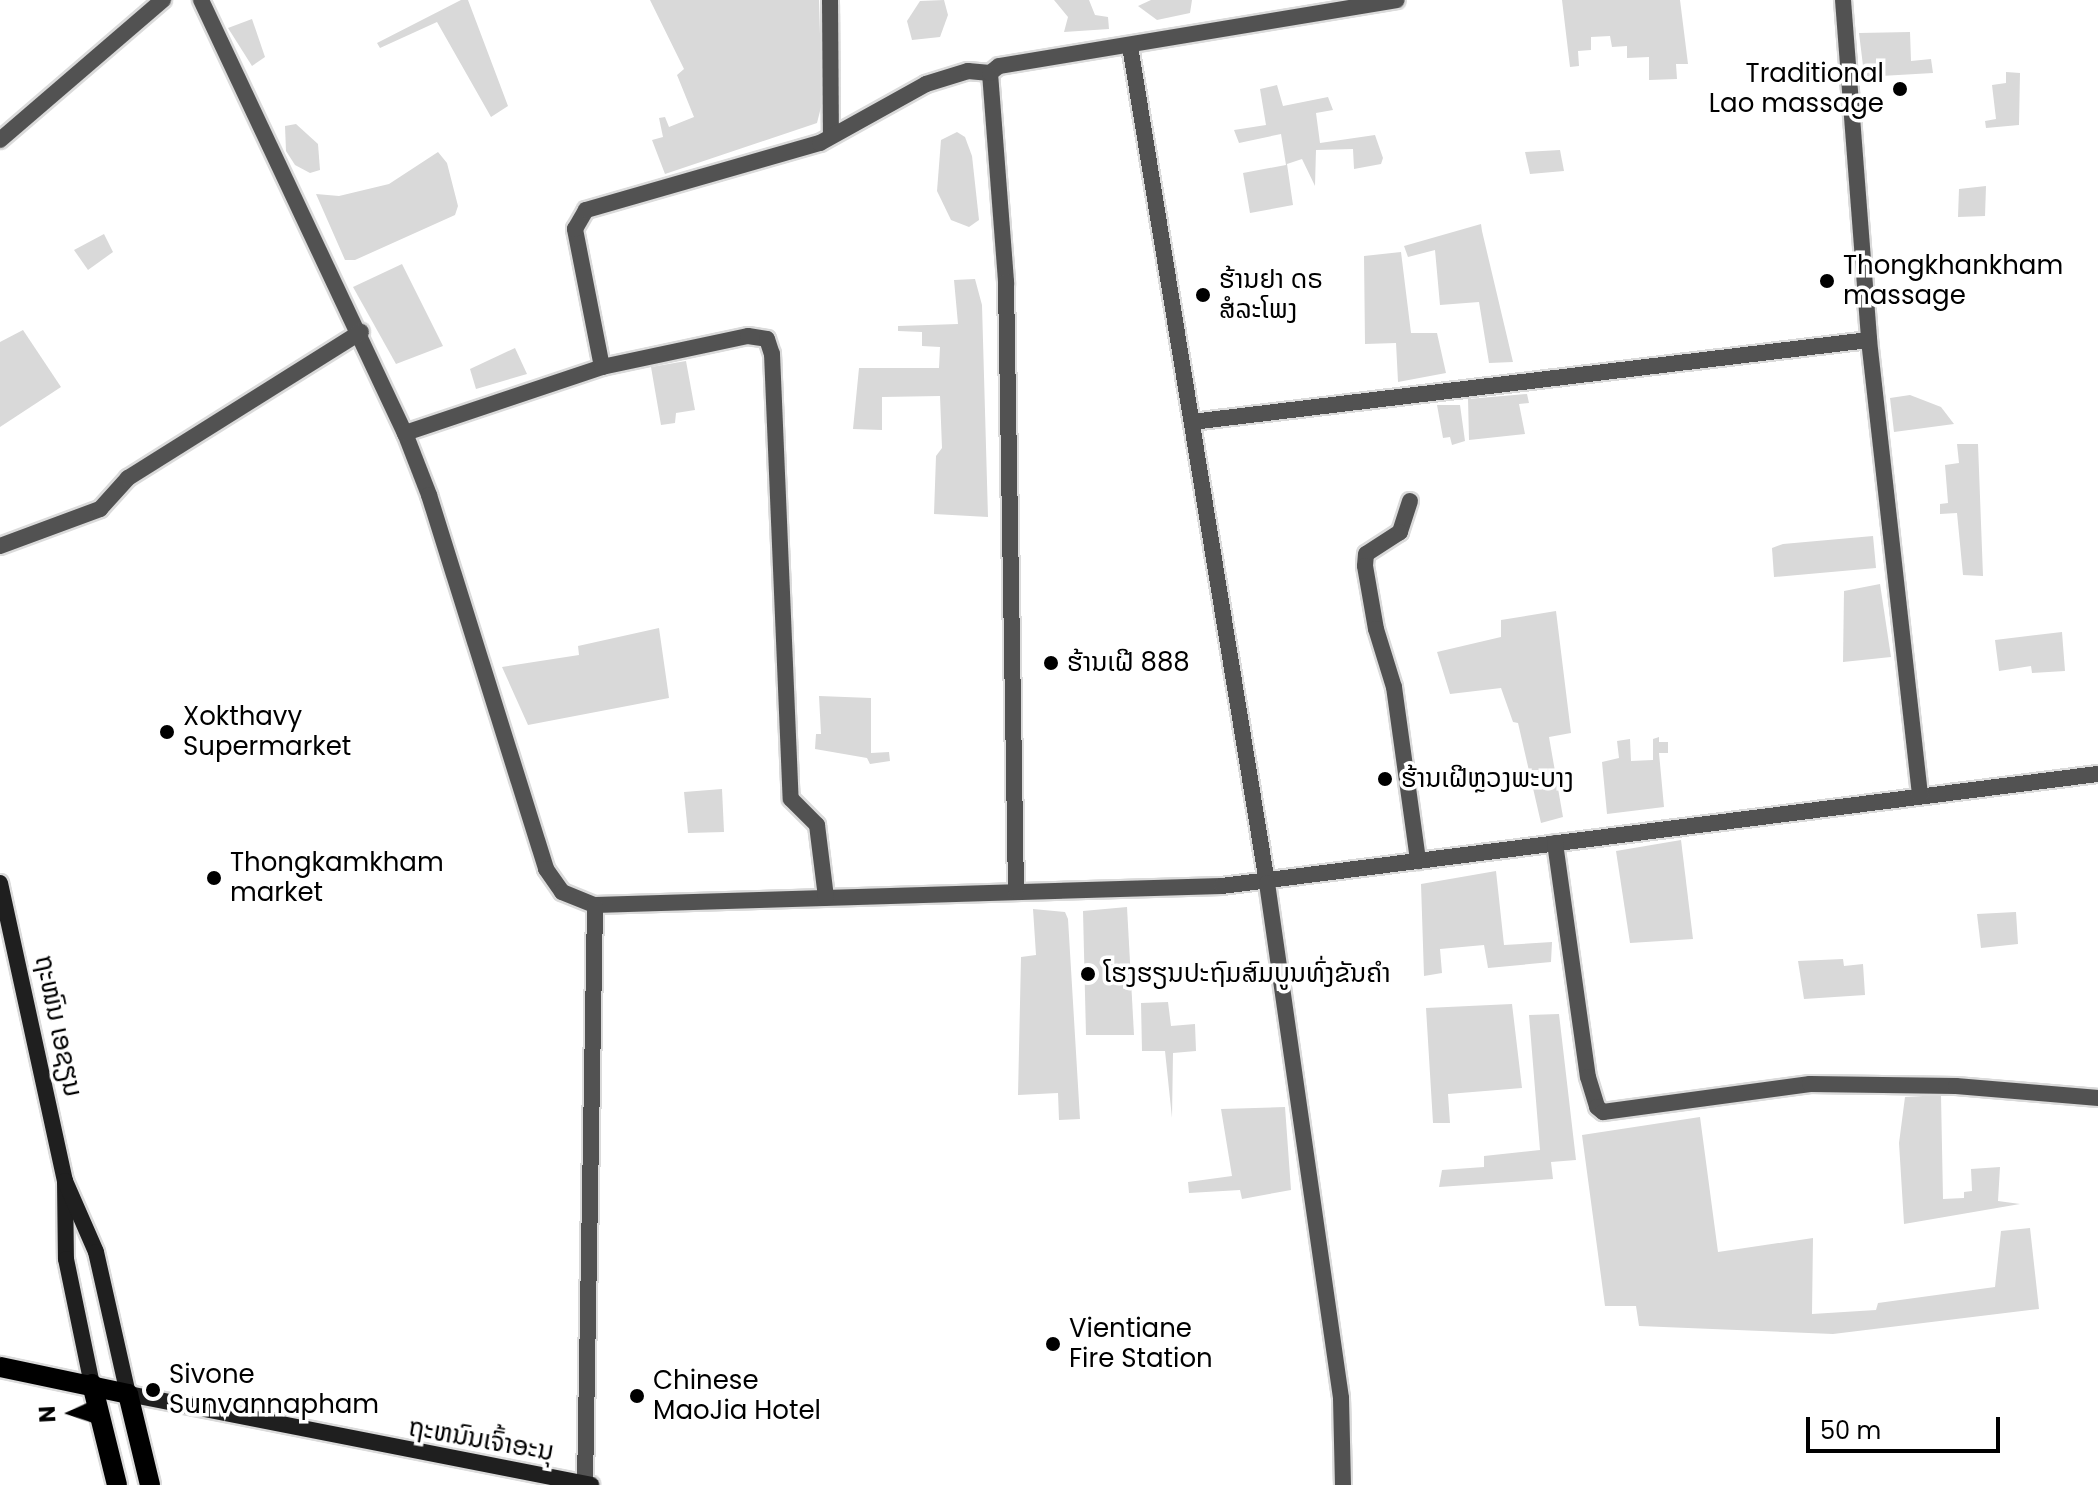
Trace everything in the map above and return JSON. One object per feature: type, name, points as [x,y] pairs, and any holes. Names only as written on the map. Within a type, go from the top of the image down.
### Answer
[{"type":"main road","name":"ຖະໜົນ ເອຊຽນ","points":[[0,883],[65,1181],[96,1252],[150,1485]]},
{"type":"main road","name":"ຖະໜົນ ເອຊຽນ","points":[[65,1181],[66,1259],[117,1485]]},
{"type":"main road","points":[[0,1367],[128,1394]]},
{"type":"main road","name":"ຖະຫນົນເຈົ້າອະນຸ","points":[[128,1394],[588,1484]]},
{"type":"street","points":[[0,140],[163,0]]},
{"type":"street","points":[[201,0],[361,332],[405,433],[429,495],[546,869],[562,892],[595,905],[1267,883],[2098,774]]},
{"type":"street","points":[[830,0],[831,135]]},
{"type":"street","points":[[602,367],[575,229],[578,218],[586,210],[820,143],[926,84],[968,71],[990,73],[999,66],[1397,0]]},
{"type":"street","points":[[1843,0],[1869,340],[1920,796]]},
{"type":"street","points":[[1130,46],[1267,883],[1341,1398],[1343,1485]]},
{"type":"street","points":[[990,73],[1006,282],[1016,891]]},
{"type":"street","points":[[0,546],[100,509],[128,478],[361,332]]},
{"type":"street","points":[[405,433],[602,367],[748,336],[767,339],[772,354],[791,799],[817,825],[826,897]]},
{"type":"street","points":[[1192,422],[1869,340]]},
{"type":"street","points":[[1410,501],[1400,532],[1366,554],[1365,566],[1376,629],[1394,687],[1418,861]]},
{"type":"street","points":[[1555,843],[1588,1077],[1603,1112],[1810,1084],[1956,1086],[2098,1098]]},
{"type":"street","points":[[588,1484],[595,905]]},
{"type":"shaded area","points":[[461,0],[468,0],[508,106],[491,117],[437,22],[380,48],[377,43]]},
{"type":"shaded area","points":[[650,0],[819,0],[822,103],[817,123],[665,174],[652,140],[663,137],[659,118],[665,117],[669,127],[694,117],[677,75],[684,69]]},
{"type":"shaded area","points":[[944,0],[948,15],[940,37],[912,40],[907,21],[920,1]]},
{"type":"shaded area","points":[[1054,0],[1089,0],[1095,15],[1108,17],[1109,29],[1064,32],[1068,17]]},
{"type":"shaded area","points":[[1151,0],[1192,0],[1190,13],[1157,20],[1138,6]]},
{"type":"shaded area","points":[[1562,0],[1680,0],[1688,64],[1676,64],[1677,79],[1649,80],[1649,57],[1627,58],[1627,46],[1612,47],[1610,36],[1591,37],[1591,50],[1578,51],[1579,66],[1570,67]]},
{"type":"shaded area","points":[[252,19],[265,57],[252,66],[228,28]]},
{"type":"shaded area","points":[[1910,32],[1911,61],[1931,59],[1933,73],[1881,76],[1881,82],[1865,82],[1859,33]]},
{"type":"shaded area","points":[[2006,72],[2020,73],[2019,125],[1986,128],[1985,121],[1996,119],[1992,85],[2006,83]]},
{"type":"shaded area","points":[[1277,85],[1283,106],[1328,97],[1333,110],[1316,113],[1320,143],[1375,135],[1383,158],[1381,164],[1354,169],[1353,149],[1316,150],[1315,186],[1302,159],[1287,164],[1293,205],[1250,213],[1243,173],[1286,165],[1281,134],[1239,143],[1234,130],[1266,125],[1260,89]]},
{"type":"shaded area","points":[[296,124],[318,144],[320,170],[310,173],[295,165],[286,151],[285,126]]},
{"type":"shaded area","points":[[957,132],[965,137],[972,156],[979,220],[969,227],[951,220],[937,191],[941,140]]},
{"type":"shaded area","points":[[1560,150],[1564,171],[1530,174],[1525,152]]},
{"type":"shaded area","points":[[438,152],[447,163],[458,206],[455,215],[355,260],[345,260],[316,194],[339,196],[389,184]]},
{"type":"shaded area","points":[[1986,186],[1985,216],[1958,217],[1959,189]]},
{"type":"shaded area","points":[[1481,224],[1513,362],[1489,363],[1479,302],[1440,305],[1435,250],[1408,257],[1404,246]]},
{"type":"shaded area","points":[[104,234],[113,252],[88,270],[74,250]]},
{"type":"shaded area","points":[[1401,252],[1411,333],[1437,333],[1446,373],[1398,382],[1396,343],[1365,344],[1364,256]]},
{"type":"shaded area","points":[[402,264],[443,346],[396,364],[353,287]]},
{"type":"shaded area","points":[[975,279],[982,305],[988,517],[934,514],[936,456],[942,448],[940,396],[882,397],[882,430],[853,429],[859,368],[939,368],[940,347],[922,346],[922,332],[898,331],[898,326],[958,324],[954,280]]},
{"type":"shaded area","points":[[23,330],[61,387],[0,427],[0,342]]},
{"type":"shaded area","points":[[515,348],[527,374],[476,389],[470,369]]},
{"type":"shaded area","points":[[686,361],[695,410],[676,413],[675,423],[661,425],[651,367]]},
{"type":"shaded area","points":[[1527,394],[1529,403],[1519,404],[1525,434],[1469,440],[1468,399]]},
{"type":"shaded area","points":[[1910,395],[1941,407],[1954,424],[1894,432],[1890,398]]},
{"type":"shaded area","points":[[1437,405],[1460,405],[1465,441],[1452,445],[1450,437],[1443,438]]},
{"type":"shaded area","points":[[1957,444],[1978,444],[1983,576],[1963,575],[1957,513],[1940,514],[1940,504],[1948,503],[1945,465],[1959,463]]},
{"type":"shaded area","points":[[1873,536],[1876,568],[1774,577],[1772,548],[1783,544]]},
{"type":"shaded area","points":[[1880,584],[1891,657],[1843,662],[1844,591]]},
{"type":"shaded area","points":[[1556,611],[1571,733],[1549,737],[1563,817],[1541,823],[1518,723],[1513,722],[1501,688],[1450,694],[1437,652],[1501,637],[1501,620]]},
{"type":"shaded area","points":[[659,628],[669,698],[528,725],[502,667],[579,655],[578,646]]},
{"type":"shaded area","points":[[2062,632],[2065,671],[2032,673],[2031,666],[1999,671],[1995,640]]},
{"type":"shaded area","points":[[819,696],[871,698],[871,753],[889,752],[890,761],[870,764],[867,758],[815,749],[816,734],[821,734]]},
{"type":"shaded area","points":[[1659,737],[1659,742],[1668,742],[1668,753],[1659,753],[1664,807],[1607,814],[1602,762],[1619,758],[1617,741],[1630,739],[1631,761],[1653,760],[1653,739]]},
{"type":"shaded area","points":[[722,789],[724,832],[688,833],[684,792]]},
{"type":"shaded area","points":[[1681,840],[1693,939],[1630,943],[1616,851]]},
{"type":"shaded area","points":[[1496,871],[1504,945],[1552,942],[1551,962],[1488,968],[1484,945],[1440,949],[1442,973],[1424,976],[1421,884]]},
{"type":"shaded area","points":[[1127,907],[1134,1035],[1086,1035],[1083,911]]},
{"type":"shaded area","points":[[1033,909],[1065,912],[1068,919],[1080,1119],[1059,1120],[1058,1093],[1018,1095],[1021,957],[1036,955]]},
{"type":"shaded area","points":[[2016,912],[2018,944],[1981,948],[1977,914]]},
{"type":"shaded area","points":[[1843,959],[1844,966],[1863,964],[1865,995],[1804,999],[1798,961]]},
{"type":"shaded area","points":[[1168,1002],[1171,1026],[1195,1024],[1196,1051],[1173,1053],[1172,1118],[1165,1051],[1142,1051],[1141,1003]]},
{"type":"shaded area","points":[[1512,1004],[1522,1088],[1448,1094],[1450,1123],[1433,1123],[1426,1008]]},
{"type":"shaded area","points":[[1559,1014],[1576,1160],[1551,1162],[1553,1179],[1439,1187],[1442,1170],[1484,1167],[1484,1156],[1540,1150],[1529,1015]]},
{"type":"shaded area","points":[[1941,1095],[1943,1199],[1964,1198],[1964,1192],[1972,1191],[1971,1169],[2000,1167],[1998,1201],[2020,1204],[1904,1224],[1899,1143],[1905,1097]]},
{"type":"shaded area","points":[[1285,1107],[1291,1190],[1242,1199],[1240,1190],[1189,1193],[1188,1182],[1232,1176],[1221,1109]]},
{"type":"shaded area","points":[[1700,1117],[1718,1252],[1813,1238],[1812,1314],[1876,1310],[1878,1303],[1995,1287],[2001,1231],[2030,1228],[2039,1309],[1833,1334],[1639,1326],[1636,1306],[1605,1306],[1582,1135]]},
{"type":"place","name":"Traditional Lao massage","points":[[1900,89]]},
{"type":"place","name":"Thongkhankham massage","points":[[1827,281]]},
{"type":"place","name":"ຮ້ານຢາ ດຣ ສໍລະໂພງ","points":[[1203,295]]},
{"type":"place","name":"ຮ້ານເຝີ 888","points":[[1051,663]]},
{"type":"place","name":"Xokthavy Supermarket","points":[[167,732]]},
{"type":"place","name":"ຮ້ານເຝີຫຼວງພະບາງ","points":[[1385,779]]},
{"type":"place","name":"Thongkamkham market","points":[[214,878]]},
{"type":"place","name":"ໂຮງຮຽນປະຖົມສົມບູນທົ່ງຂັນຄຳ","points":[[1088,974]]},
{"type":"place","name":"Vientiane Fire Station","points":[[1053,1344]]},
{"type":"place","name":"Sivone Sunvannapham","points":[[153,1390]]},
{"type":"place","name":"Chinese MaoJia Hotel","points":[[637,1396]]}]
